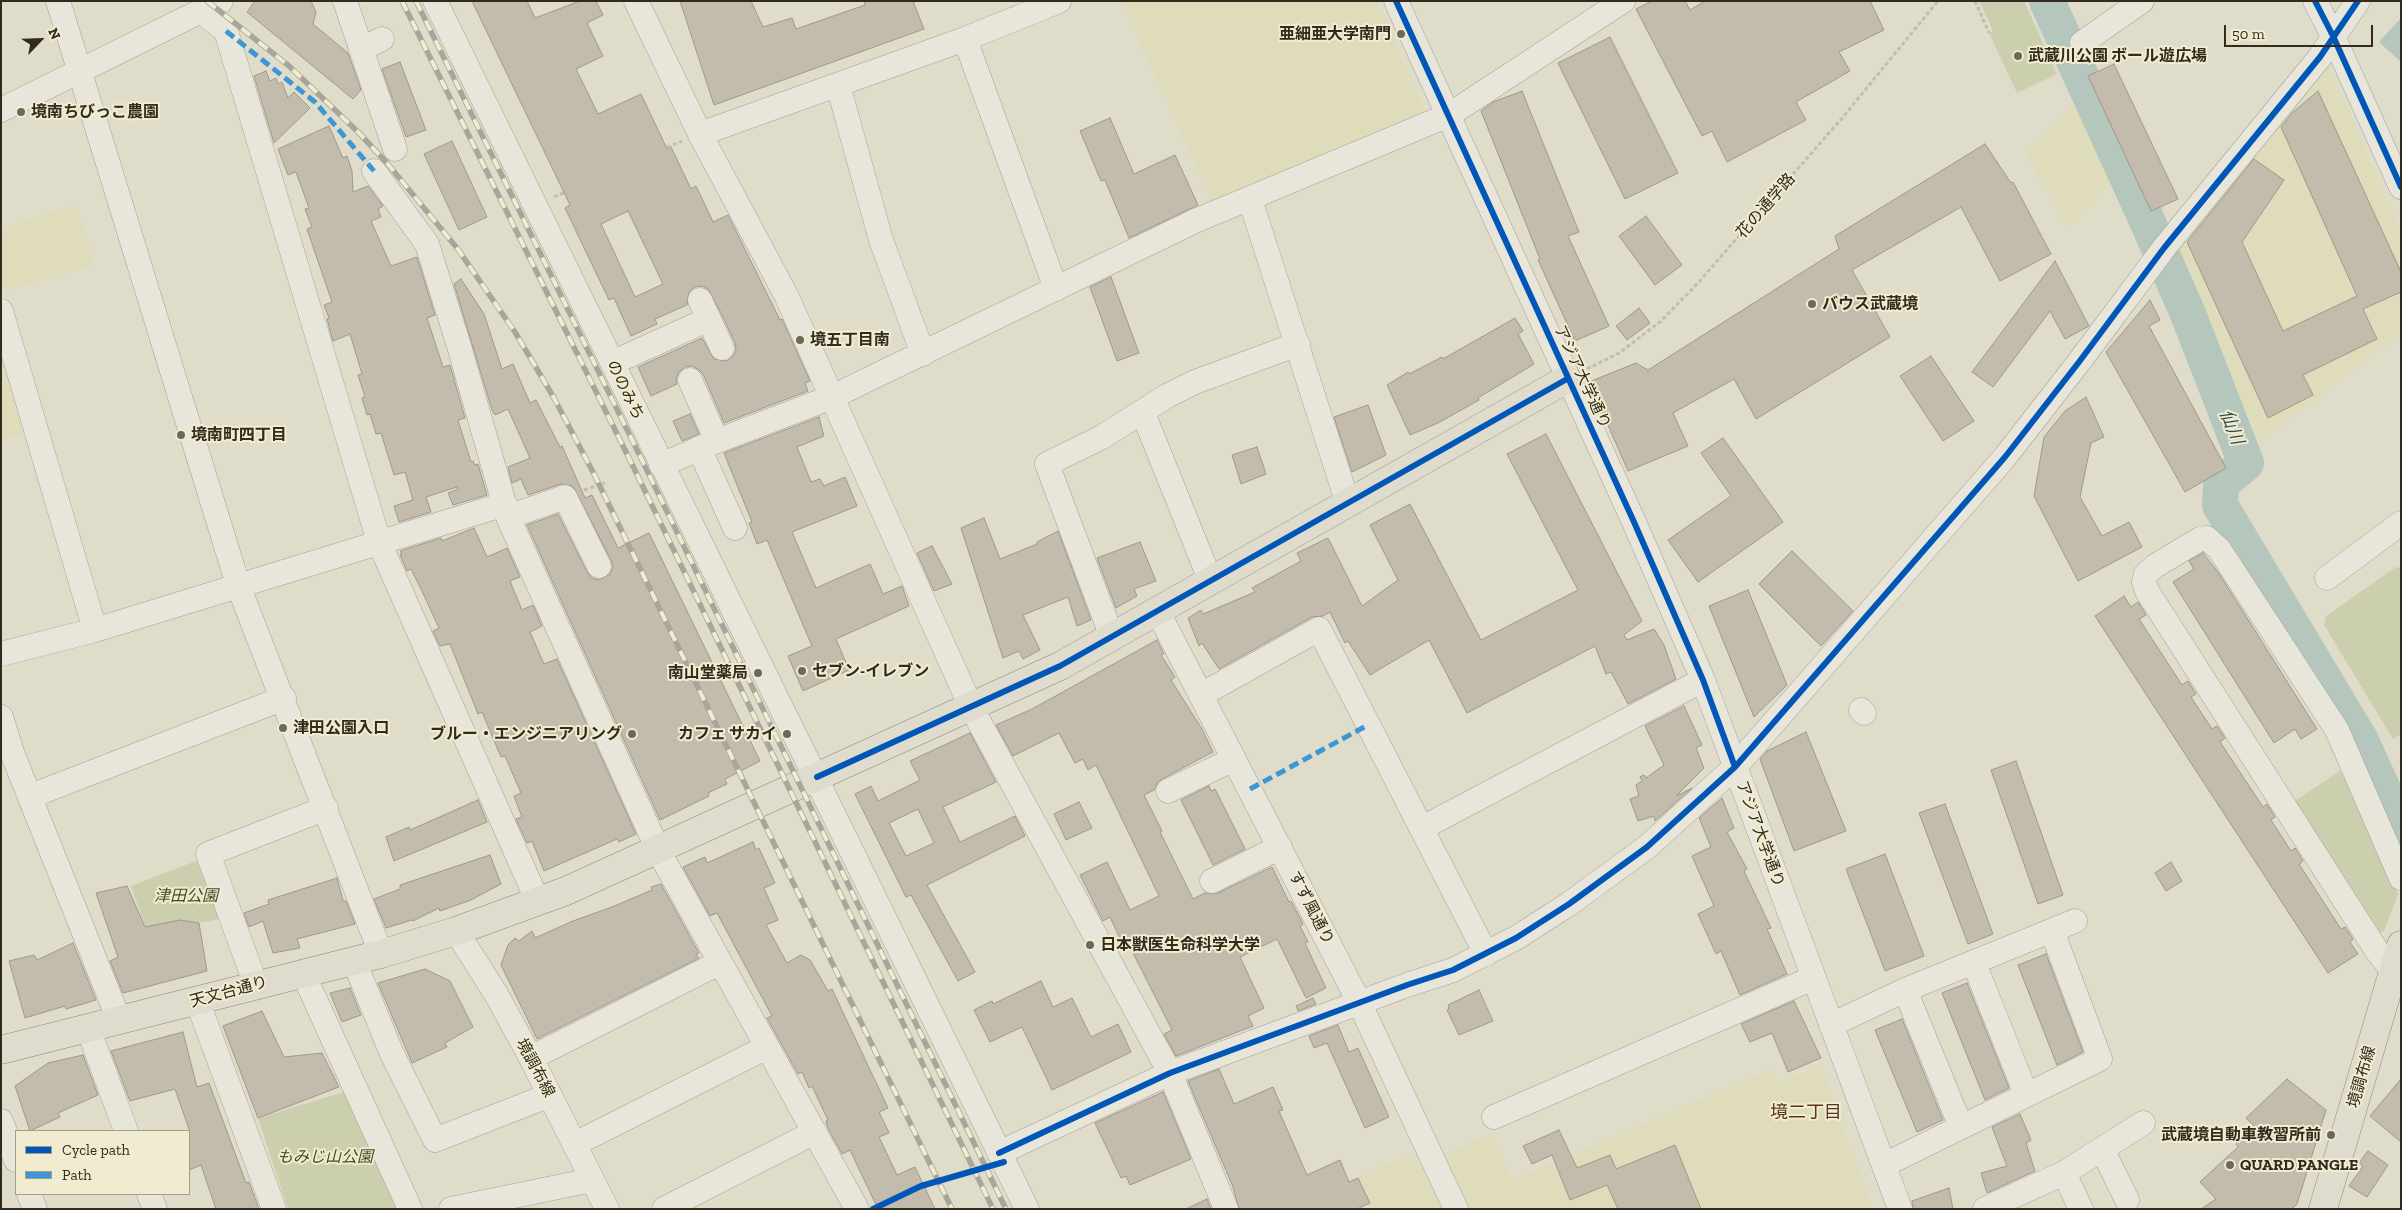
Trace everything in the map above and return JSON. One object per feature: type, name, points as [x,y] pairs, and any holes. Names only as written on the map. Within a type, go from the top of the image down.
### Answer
[{"type":"main road","name":"天文台通り","points":[[1,1050],[381,954],[456,931],[538,902],[658,850],[1060,666],[1567,380]]},
{"type":"main road","name":"境調布線","points":[[2324,1209],[2401,945]]},
{"type":"street","points":[[58,1],[238,585],[284,698],[381,954]]},
{"type":"street","points":[[345,1],[372,44],[396,149]]},
{"type":"street","name":"ののみち","points":[[436,1],[661,465],[817,777],[1027,1209]]},
{"type":"street","points":[[636,1],[700,134],[786,296],[971,707],[1170,1073],[1226,1209]]},
{"type":"street","points":[[700,134],[964,39],[1032,6],[1059,1]]},
{"type":"street","name":"アジア大学通り","points":[[1396,1],[1567,380],[1634,522],[1703,680],[1900,1209]]},
{"type":"street","points":[[661,465],[832,398],[1195,221],[1449,115],[1622,1]]},
{"type":"street","points":[[2082,43],[2142,1]]},
{"type":"street","points":[[2315,1],[2333,36],[2401,187]]},
{"type":"street","points":[[999,1153],[1170,1073],[1359,1002],[1454,970],[1486,954],[1569,904],[1647,847],[1735,767],[2005,457],[2159,256],[2320,57],[2358,1]]},
{"type":"street","points":[[1,110],[211,6],[226,31],[379,542],[538,902]]},
{"type":"street","points":[[964,39],[1056,289]]},
{"type":"street","points":[[838,85],[881,240],[923,354]]},
{"type":"street","points":[[374,171],[427,244],[506,510],[658,850],[857,1209]]},
{"type":"street","points":[[1250,199],[1348,504]]},
{"type":"street","points":[[612,363],[704,309],[722,348]]},
{"type":"street","points":[[1,311],[96,630]]},
{"type":"street","points":[[1112,637],[1048,464],[1102,437],[1143,413],[1167,396],[1195,382],[1298,344]]},
{"type":"street","points":[[690,380],[708,445],[735,528]]},
{"type":"street","points":[[1143,413],[1211,582]]},
{"type":"street","points":[[1,654],[96,630],[379,542],[565,497],[599,566]]},
{"type":"street","points":[[2327,578],[2401,523]]},
{"type":"street","points":[[2393,971],[2377,951],[2146,591],[2144,582],[2146,574],[2154,566],[2200,539],[2207,538],[2219,549],[2337,730],[2401,878]]},
{"type":"street","name":"すず風通り","points":[[1158,612],[1359,1002],[1456,1209]]},
{"type":"street","points":[[1201,695],[1319,629],[1486,954]]},
{"type":"street","points":[[1422,828],[1703,680]]},
{"type":"street","points":[[31,796],[284,698]]},
{"type":"street","points":[[1,717],[7,756],[31,796],[118,1020]]},
{"type":"street","points":[[1168,791],[1234,759]]},
{"type":"street","points":[[256,985],[208,854],[326,808]]},
{"type":"street","points":[[1212,881],[1280,847]]},
{"type":"street","points":[[1830,1025],[1905,990],[2075,921]]},
{"type":"street","name":"境調布線","points":[[456,931],[496,994],[531,1058],[606,1209]]},
{"type":"street","points":[[1884,1165],[2100,1059],[2052,931]]},
{"type":"street","points":[[354,961],[392,1054],[435,1140],[550,1095]]},
{"type":"street","points":[[531,1058],[719,963]]},
{"type":"street","points":[[1974,963],[2026,1094]]},
{"type":"street","points":[[303,973],[410,1209]]},
{"type":"street","points":[[1494,1117],[1813,978]]},
{"type":"street","points":[[1905,990],[1961,1127]]},
{"type":"street","points":[[197,1000],[274,1209]]},
{"type":"street","points":[[88,1028],[126,1130]]},
{"type":"street","points":[[575,1144],[767,1047]]},
{"type":"street","points":[[1,1121],[15,1157]]},
{"type":"street","points":[[1986,1209],[2064,1173],[2143,1123]]},
{"type":"street","points":[[664,1209],[815,1132]]},
{"type":"street","points":[[2102,1150],[2127,1200]]},
{"type":"street","points":[[2064,1173],[2081,1209]]},
{"type":"street","points":[[451,1209],[592,1180]]},
{"type":"street","points":[[29,1195],[35,1209]]},
{"type":"street","points":[[149,1195],[155,1209]]},
{"type":"path","points":[[1975,1],[1989,33]]},
{"type":"path","points":[[536,205],[700,134]]},
{"type":"shaded area","points":[[1121,1],[1377,1],[1427,114],[1212,201]]},
{"type":"shaded area","points":[[2401,18],[2401,62],[2379,42]]},
{"type":"shaded area","points":[[2325,59],[2401,230],[2401,333],[2255,446],[2171,254]]},
{"type":"shaded area","points":[[2081,97],[2117,179],[2068,229],[2026,153]]},
{"type":"shaded area","points":[[76,205],[94,264],[6,291],[1,276],[1,229]]},
{"type":"shaded area","points":[[1,341],[29,432],[1,440]]},
{"type":"shaded area","points":[[1820,1066],[1873,1209],[1469,1209],[1444,1155],[1492,1133],[1512,1180],[1772,1069],[1778,1083]]},
{"type":"shaded area","points":[[1414,1153],[1442,1209],[1373,1209],[1359,1176]]},
{"type":"green space","points":[[1979,1],[2024,1],[2057,74],[2017,93],[1989,33],[1993,31]]},
{"type":"green space","points":[[2396,567],[2401,568],[2401,734],[2393,739],[2324,625],[2326,616]]},
{"type":"green space","points":[[2340,771],[2358,800],[2398,894],[2384,931],[2380,933],[2292,803]]},
{"type":"green space","name":"津田公園","points":[[204,858],[226,918],[147,932],[131,886]]},
{"type":"green space","name":"もみじ山公園","points":[[351,1090],[400,1209],[288,1209],[258,1118]]},
{"type":"building","points":[[255,1],[311,1],[316,12],[313,24],[348,53],[361,90],[353,99],[247,12]]},
{"type":"building","points":[[472,1],[527,1],[535,18],[580,1],[596,1],[603,15],[587,23],[603,56],[576,69],[598,114],[641,94],[667,149],[671,147],[691,189],[696,186],[713,222],[728,215],[780,320],[782,319],[810,381],[805,383],[808,391],[724,423],[703,374],[692,366],[685,367],[679,372],[676,378],[677,384],[651,396],[638,367],[702,338],[714,359],[727,361],[736,350],[735,343],[708,289],[702,286],[695,287],[689,292],[687,305],[655,319],[657,324],[631,336],[614,298],[609,300],[565,208],[570,205]],"holes":[[[628,211],[663,284],[635,297],[601,224]]]},
{"type":"building","points":[[680,1],[751,1],[763,27],[792,18],[796,29],[865,5],[864,1],[913,1],[924,29],[714,105]]},
{"type":"building","points":[[1652,1],[1685,1],[1690,10],[1705,1],[1870,1],[1884,30],[1839,52],[1850,71],[1796,102],[1806,120],[1727,162],[1712,131],[1702,136],[1636,9]]},
{"type":"building","points":[[1610,37],[1678,173],[1625,199],[1558,63]]},
{"type":"building","points":[[400,62],[426,130],[406,137],[382,69]]},
{"type":"building","points":[[2114,64],[2178,199],[2151,211],[2088,76]]},
{"type":"building","points":[[266,71],[270,81],[276,78],[278,84],[282,82],[288,98],[294,92],[310,108],[274,143],[254,76]]},
{"type":"building","points":[[1522,91],[1579,232],[1568,236],[1609,326],[1575,341],[1538,260],[1540,259],[1481,111],[1493,102]]},
{"type":"building","points":[[2318,91],[2401,272],[2401,292],[2363,309],[2377,339],[2303,375],[2313,395],[2268,418],[2187,242],[2254,159],[2284,180],[2242,242],[2283,331],[2357,296],[2281,127],[2292,113]]},
{"type":"building","points":[[1110,118],[1134,174],[1175,155],[1198,205],[1129,238],[1105,180],[1101,181],[1080,131]]},
{"type":"building","points":[[329,126],[343,158],[347,156],[352,171],[353,192],[368,186],[383,206],[378,209],[381,217],[371,221],[391,266],[417,257],[435,315],[427,318],[443,367],[450,365],[465,418],[458,420],[471,462],[473,461],[475,465],[478,464],[487,495],[453,505],[448,493],[458,489],[457,487],[426,497],[431,512],[399,522],[394,506],[413,500],[405,472],[394,475],[381,433],[376,434],[370,414],[367,415],[362,398],[365,397],[358,375],[362,374],[350,334],[333,341],[327,319],[329,318],[324,305],[332,302],[307,229],[312,227],[305,209],[309,208],[296,172],[288,175],[278,149]]},
{"type":"building","points":[[452,141],[487,217],[459,230],[424,154]]},
{"type":"building","name":"バウス武蔵境","points":[[1985,144],[2011,183],[2013,182],[2051,254],[2000,281],[1961,207],[1852,270],[1890,337],[1756,419],[1734,379],[1673,413],[1688,446],[1628,471],[1589,382],[1636,363],[1648,370],[1839,249],[1835,236]]},
{"type":"building","points":[[1646,216],[1682,265],[1655,285],[1619,236]]},
{"type":"building","points":[[2055,261],[2089,326],[2065,339],[2050,311],[1993,387],[1972,372]]},
{"type":"building","points":[[1111,277],[1139,353],[1117,361],[1090,287]]},
{"type":"building","points":[[461,279],[484,314],[502,369],[513,364],[530,403],[536,400],[560,447],[562,446],[585,498],[592,495],[618,548],[649,533],[760,761],[725,779],[727,784],[708,793],[709,796],[660,820],[527,525],[558,514],[587,572],[592,578],[599,580],[610,574],[613,567],[611,560],[573,486],[561,484],[528,495],[521,479],[512,483],[508,467],[530,458],[508,409],[495,415],[492,410],[454,284]]},
{"type":"building","points":[[2150,300],[2160,320],[2149,326],[2226,468],[2185,492],[2106,352]]},
{"type":"building","points":[[1639,308],[1650,323],[1627,340],[1616,326]]},
{"type":"building","points":[[1515,318],[1523,331],[1518,334],[1534,364],[1478,398],[1479,400],[1438,423],[1410,435],[1387,385],[1408,372],[1409,374],[1442,357],[1443,359]]},
{"type":"building","points":[[1931,356],[1974,421],[1943,441],[1900,376]]},
{"type":"building","points":[[2086,397],[2104,437],[2091,443],[2080,497],[2102,536],[2129,522],[2142,547],[2078,581],[2034,496],[2044,437],[2065,411]]},
{"type":"building","points":[[1368,405],[1386,455],[1352,472],[1334,417]]},
{"type":"building","points":[[690,414],[699,434],[682,441],[673,421]]},
{"type":"building","points":[[819,417],[824,436],[797,447],[811,482],[820,479],[824,486],[845,477],[857,506],[792,532],[816,588],[870,564],[883,594],[902,586],[909,606],[836,639],[849,670],[803,691],[788,656],[812,646],[767,540],[757,544],[749,523],[752,522],[724,453]]},
{"type":"building","points":[[1546,434],[1642,621],[1624,635],[1627,640],[1654,629],[1664,645],[1676,679],[1628,704],[1611,672],[1606,674],[1595,646],[1467,713],[1429,640],[1370,675],[1348,641],[1345,643],[1330,612],[1323,616],[1312,617],[1219,669],[1202,643],[1199,646],[1188,618],[1201,610],[1203,614],[1255,592],[1252,588],[1301,561],[1297,553],[1328,538],[1362,606],[1398,580],[1370,525],[1410,504],[1481,640],[1578,590],[1507,454]]},
{"type":"building","points":[[1723,438],[1783,522],[1698,582],[1668,540],[1731,496],[1701,453]]},
{"type":"building","points":[[1257,447],[1266,474],[1241,484],[1232,455]]},
{"type":"building","points":[[984,518],[1000,559],[1037,544],[1037,542],[1058,531],[1091,620],[1077,626],[1068,597],[1023,615],[1040,650],[1023,659],[1019,651],[1003,658],[961,528]]},
{"type":"building","points":[[474,528],[487,557],[507,548],[520,577],[510,581],[522,610],[533,605],[542,626],[530,632],[544,664],[557,659],[636,834],[619,842],[617,839],[544,871],[532,841],[527,843],[516,819],[522,817],[514,796],[521,793],[505,756],[501,757],[482,712],[478,714],[450,644],[440,646],[433,631],[439,628],[411,569],[407,571],[400,555],[402,555],[400,551],[441,538],[442,541]]},
{"type":"building","points":[[1140,542],[1156,581],[1134,589],[1137,596],[1116,608],[1097,558]]},
{"type":"building","points":[[932,546],[952,584],[934,591],[917,553]]},
{"type":"building","points":[[1792,551],[1853,611],[1821,646],[1759,584]]},
{"type":"building","points":[[2203,553],[2218,572],[2317,729],[2301,739],[2295,729],[2274,743],[2173,582],[2194,569],[2189,561]]},
{"type":"building","points":[[1748,590],[1787,685],[1754,717],[1709,606]]},
{"type":"building","points":[[2124,596],[2131,607],[2138,602],[2146,615],[2139,619],[2182,685],[2188,681],[2196,694],[2191,697],[2212,729],[2217,726],[2225,738],[2220,742],[2263,807],[2267,804],[2275,817],[2271,820],[2291,851],[2295,848],[2303,861],[2299,864],[2341,929],[2345,927],[2353,939],[2350,942],[2358,954],[2328,973],[2095,616]]},
{"type":"building","points":[[1157,640],[1164,654],[1161,655],[1175,677],[1171,680],[1202,729],[1213,752],[1162,779],[1157,783],[1154,790],[1144,795],[1162,831],[1160,832],[1193,899],[1205,893],[1218,893],[1272,867],[1289,902],[1291,901],[1303,924],[1300,926],[1308,942],[1305,943],[1326,988],[1306,998],[1277,939],[1240,957],[1264,1008],[1248,1016],[1253,1026],[1176,1056],[1164,1034],[1172,1030],[1131,949],[1126,951],[1110,917],[1103,921],[1080,875],[1107,862],[1130,910],[1159,896],[1096,765],[1088,770],[1083,759],[1075,763],[1059,733],[1013,756],[996,725],[1032,709]]},
{"type":"building","points":[[1684,706],[1702,745],[1696,748],[1704,768],[1676,796],[1692,788],[1655,821],[1654,816],[1638,821],[1630,799],[1639,796],[1636,785],[1642,781],[1640,777],[1644,775],[1646,778],[1664,765],[1645,726]]},
{"type":"building","points":[[1806,732],[1846,831],[1794,851],[1760,759],[1767,751]]},
{"type":"building","points":[[970,733],[996,782],[943,807],[960,842],[1015,816],[1025,836],[927,885],[975,972],[958,981],[911,895],[906,897],[855,794],[871,786],[878,801],[920,780],[910,761]],"holes":[[[918,809],[934,843],[906,856],[889,823]]]},
{"type":"building","points":[[2016,761],[2063,895],[2038,904],[1991,770]]},
{"type":"building","points":[[1209,786],[1211,791],[1215,789],[1245,849],[1213,865],[1181,800]]},
{"type":"building","points":[[1722,798],[1734,828],[1727,832],[1747,869],[1744,871],[1771,928],[1767,929],[1787,974],[1740,995],[1721,951],[1716,954],[1698,914],[1714,906],[1692,856],[1711,847],[1699,818]]},
{"type":"building","points":[[478,800],[487,822],[394,861],[386,837],[409,827],[410,830]]},
{"type":"building","points":[[1079,802],[1092,828],[1066,840],[1054,814]]},
{"type":"building","points":[[1945,804],[1993,934],[1968,944],[1919,813]]},
{"type":"building","points":[[753,842],[756,850],[759,848],[775,883],[764,888],[778,920],[766,925],[787,963],[801,955],[810,960],[828,991],[832,989],[888,1108],[879,1112],[889,1133],[879,1137],[897,1175],[915,1167],[935,1209],[878,1209],[850,1150],[842,1154],[828,1128],[826,1121],[828,1120],[812,1086],[809,1088],[802,1072],[798,1074],[767,1018],[772,1016],[717,913],[710,916],[683,867],[705,857],[707,863]]},
{"type":"building","points":[[1885,854],[1924,956],[1885,971],[1846,869]]},
{"type":"building","points":[[490,855],[501,884],[471,900],[440,911],[439,908],[413,921],[386,928],[374,899],[400,889],[400,885]]},
{"type":"building","points":[[2171,862],[2182,881],[2166,891],[2155,873]]},
{"type":"building","points":[[337,878],[343,901],[346,901],[355,924],[297,939],[300,948],[273,953],[263,921],[249,927],[244,913],[269,904],[268,900]]},
{"type":"building","points":[[661,884],[699,953],[696,954],[699,958],[537,1039],[501,965],[508,945],[515,938],[519,941],[532,931],[535,938],[652,890],[651,887]]},
{"type":"building","points":[[127,886],[145,927],[180,920],[199,923],[207,971],[123,993],[110,961],[118,957],[96,893]]},
{"type":"building","points":[[73,943],[96,1000],[66,1009],[65,1006],[25,1018],[9,961],[34,955],[37,960]]},
{"type":"building","points":[[2046,954],[2083,1052],[2057,1065],[2018,965]]},
{"type":"building","points":[[425,969],[450,981],[473,1027],[445,1043],[447,1047],[412,1063],[378,983]]},
{"type":"building","points":[[1041,981],[1053,1007],[1072,998],[1091,1037],[1118,1024],[1131,1052],[1052,1090],[1022,1027],[990,1042],[974,1010],[992,1001],[993,1004]]},
{"type":"building","points":[[1967,983],[2009,1088],[1985,1100],[1942,993]]},
{"type":"building","points":[[350,988],[361,1015],[342,1022],[330,993]]},
{"type":"building","points":[[1479,990],[1493,1021],[1459,1035],[1447,1010],[1449,1009],[1448,1005]]},
{"type":"building","points":[[1313,998],[1316,1004],[1298,1011],[1296,1006]]},
{"type":"building","points":[[1794,1001],[1821,1058],[1788,1072],[1772,1033],[1750,1042],[1741,1024]]},
{"type":"building","points":[[262,1011],[284,1057],[322,1053],[339,1087],[258,1118],[223,1026]]},
{"type":"building","points":[[1902,1019],[1943,1120],[1917,1132],[1875,1030]]},
{"type":"building","points":[[1338,1025],[1349,1052],[1358,1048],[1389,1117],[1365,1128],[1327,1043],[1314,1048],[1309,1036]]},
{"type":"building","points":[[183,1032],[197,1087],[209,1083],[246,1183],[249,1182],[259,1209],[216,1209],[201,1165],[190,1170],[190,1130],[175,1089],[130,1101],[111,1051]]},
{"type":"building","points":[[83,1055],[98,1095],[58,1113],[60,1117],[30,1130],[15,1086],[48,1063]]},
{"type":"building","points":[[1219,1069],[1234,1104],[1273,1087],[1283,1110],[1279,1111],[1307,1175],[1340,1160],[1349,1182],[1358,1178],[1370,1203],[1357,1209],[1239,1209],[1233,1187],[1188,1081]]},
{"type":"building","points":[[2287,1079],[2326,1110],[2297,1204],[2292,1209],[2201,1209],[2216,1199],[2200,1182],[2238,1147],[2236,1144],[2254,1126],[2246,1118]]},
{"type":"building","points":[[2401,1079],[2401,1142],[2370,1116]]},
{"type":"building","points":[[1163,1092],[1191,1159],[1130,1185],[1126,1176],[1121,1178],[1095,1123]]},
{"type":"building","points":[[2020,1114],[2031,1140],[2026,1143],[2035,1171],[1987,1193],[1981,1173],[2007,1166],[1992,1127]]},
{"type":"building","points":[[1559,1130],[1577,1168],[1610,1155],[1616,1169],[1675,1145],[1701,1209],[1618,1209],[1607,1185],[1570,1200],[1552,1155],[1532,1164],[1523,1146]]},
{"type":"building","points":[[2368,1151],[2388,1165],[2367,1197],[2349,1186],[2363,1166],[2359,1163]]},
{"type":"building","points":[[1949,1188],[1953,1209],[1913,1209],[1912,1201]]},
{"type":"building","points":[[1207,1199],[1211,1209],[1186,1209]]},
{"type":"waterway","name":"仙川","points":[[2047,1],[2188,314],[2246,463],[2221,484],[2220,505],[2361,741],[2401,829]]},
{"type":"railway","points":[[207,1],[289,66],[358,132],[387,163],[457,248],[515,332],[554,398],[594,474],[952,1209]]},
{"type":"railway","points":[[402,1],[630,460],[993,1209]]},
{"type":"railway","points":[[416,1],[640,456],[1006,1209]]},
{"type":"marked path","points":[[226,31],[315,102],[374,171]]},
{"type":"marked path","points":[[1250,789],[1368,725]]},
{"type":"cycle path","points":[[1396,1],[1634,522],[1703,680],[1735,767]]},
{"type":"cycle path","points":[[2315,1],[2333,36],[2401,187]]},
{"type":"cycle path","points":[[999,1153],[1170,1073],[1407,985],[1453,970],[1516,938],[1569,904],[1647,847],[1735,767],[2005,457],[2164,248],[2320,57],[2358,1]]},
{"type":"cycle path","points":[[817,777],[1060,666],[1567,379]]},
{"type":"cycle path","points":[[873,1209],[921,1186],[1004,1162]]},
{"type":"place","name":"亜細亜大学南門","points":[[1401,34]]},
{"type":"place","name":"武蔵川公園 ボール遊広場","points":[[2018,56]]},
{"type":"place","name":"境南ちびっこ農園","points":[[21,112]]},
{"type":"place","name":"バウス武蔵境","points":[[1812,304]]},
{"type":"place","name":"境五丁目南","points":[[800,340]]},
{"type":"place","name":"境南町四丁目","points":[[181,435]]},
{"type":"place","name":"セブン-イレブン","points":[[802,671]]},
{"type":"place","name":"南山堂薬局","points":[[758,673]]},
{"type":"place","name":"津田公園入口","points":[[283,728]]},
{"type":"place","name":"ブルー・エンジニアリング","points":[[632,734]]},
{"type":"place","name":"カフェ サカイ","points":[[787,734]]},
{"type":"place","name":"日本獣医生命科学大学","points":[[1090,945]]},
{"type":"place","name":"武蔵境自動車教習所前","points":[[2331,1135]]},
{"type":"place","name":"QUARD PANGLE","points":[[2230,1165]]},
{"type":"district","name":"境二丁目","points":[[1806,1113]]}]
